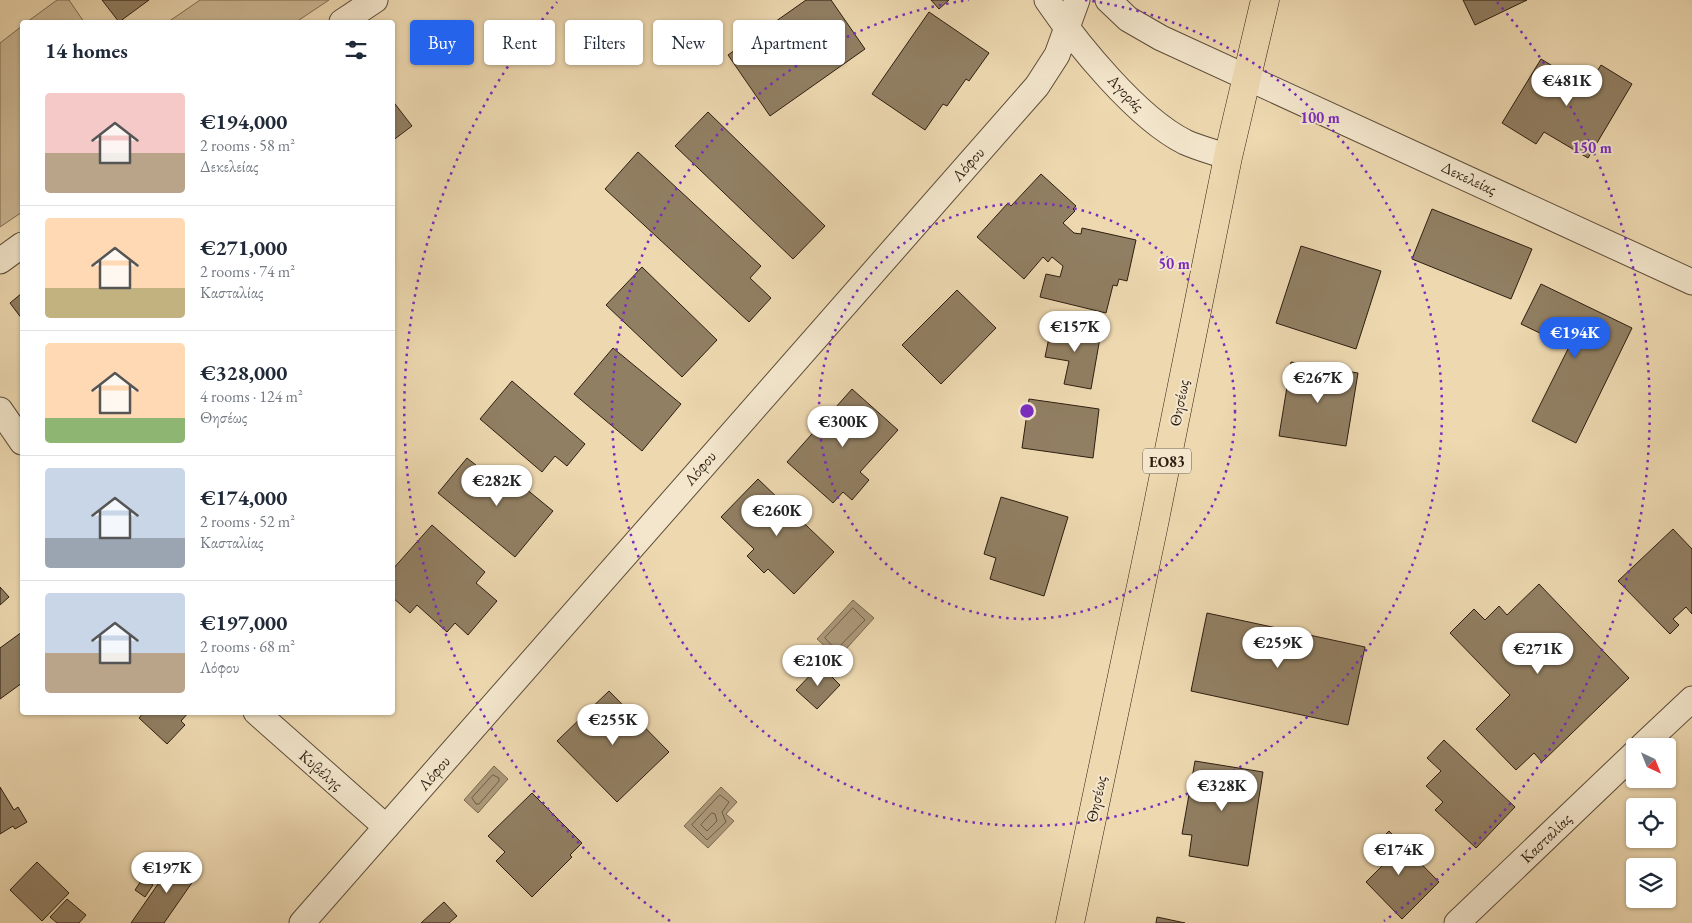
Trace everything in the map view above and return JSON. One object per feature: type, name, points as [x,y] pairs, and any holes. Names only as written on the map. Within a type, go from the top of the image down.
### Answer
[{"type":"main road","name":"Θησέως","points":[[1070,923],[1154,529],[1228,157],[1265,0]]},
{"type":"street","points":[[345,20],[375,0]]},
{"type":"street","name":"Αγοράς","points":[[1047,0],[1067,30],[1138,108],[1184,141],[1228,157]]},
{"type":"street","name":"Λόφου","points":[[302,923],[1037,86],[1057,55],[1077,0]]},
{"type":"street","points":[[1108,0],[1142,29],[1246,75]]},
{"type":"street","name":"Δεκελείας","points":[[1246,75],[1692,282]]},
{"type":"street","points":[[0,261],[20,247]]},
{"type":"street","points":[[0,410],[20,439]]},
{"type":"street","points":[[1651,738],[1692,699]]},
{"type":"street","name":"Κυβέλης","points":[[259,715],[386,827]]},
{"type":"street","name":"Κασταλίας","points":[[1457,923],[1626,762]]},
{"type":"shaded area","points":[[57,0],[69,0],[83,20],[30,20]]},
{"type":"shaded area","points":[[200,0],[329,0],[299,20],[171,20]]},
{"type":"shaded area","points":[[20,28],[20,213],[0,227],[0,43]]},
{"type":"water","points":[[853,600],[874,618],[838,658],[817,639]]},
{"type":"water","points":[[494,766],[508,779],[478,813],[464,800]]},
{"type":"water","points":[[721,787],[737,802],[726,814],[734,821],[708,848],[684,826]]},
{"type":"building","points":[[102,0],[149,0],[122,20],[117,20]]},
{"type":"building","points":[[806,0],[831,0],[845,20],[778,20]]},
{"type":"building","points":[[931,0],[949,0],[939,9]]},
{"type":"building","points":[[1463,0],[1527,0],[1475,25]]},
{"type":"building","points":[[929,12],[989,53],[969,81],[966,79],[947,106],[943,104],[925,130],[872,94]]},
{"type":"building","points":[[845,20],[865,49],[845,63]]},
{"type":"building","points":[[733,51],[733,62],[728,55]]},
{"type":"building","points":[[1541,59],[1587,87],[1601,65],[1632,84],[1588,158],[1544,132],[1536,144],[1502,123]]},
{"type":"building","points":[[735,65],[842,65],[770,116]]},
{"type":"building","points":[[395,104],[412,126],[395,139]]},
{"type":"building","points":[[708,112],[825,226],[793,259],[675,146]]},
{"type":"building","points":[[638,152],[761,266],[750,278],[771,298],[749,322],[605,189]]},
{"type":"building","points":[[1041,174],[1076,206],[1073,209],[1075,211],[1063,223],[1074,233],[1081,234],[1082,228],[1136,240],[1127,281],[1119,279],[1117,286],[1113,285],[1106,313],[1040,297],[1046,274],[1060,277],[1063,266],[1052,257],[1048,262],[1043,257],[1024,279],[977,237],[1008,203],[1011,206]]},
{"type":"building","points":[[1432,209],[1532,249],[1511,299],[1412,259]]},
{"type":"building","points":[[1301,246],[1381,271],[1356,349],[1276,323]]},
{"type":"building","points":[[642,267],[717,340],[682,377],[606,305]]},
{"type":"building","points":[[1541,284],[1632,328],[1576,443],[1532,421],[1569,347],[1521,324]]},
{"type":"building","points":[[957,290],[996,328],[941,384],[902,345]]},
{"type":"building","points":[[20,295],[20,316],[10,303]]},
{"type":"building","points":[[1052,323],[1101,332],[1091,389],[1064,384],[1069,361],[1045,357]]},
{"type":"building","points":[[613,348],[681,404],[642,451],[574,394]]},
{"type":"building","points":[[1291,362],[1358,373],[1346,446],[1279,436]]},
{"type":"building","points":[[512,381],[585,444],[567,466],[555,456],[542,472],[480,419]]},
{"type":"building","points":[[852,389],[898,430],[860,472],[869,480],[852,500],[843,492],[833,503],[787,462]]},
{"type":"building","points":[[1029,399],[1099,409],[1093,458],[1022,448]]},
{"type":"building","points":[[467,458],[486,473],[476,485],[491,497],[509,475],[553,511],[515,557],[438,493]]},
{"type":"building","points":[[758,479],[834,552],[794,594],[768,569],[764,573],[747,556],[754,549],[721,517]]},
{"type":"building","points":[[1001,497],[1068,517],[1044,596],[990,579],[996,558],[984,554]]},
{"type":"building","points":[[432,525],[485,572],[476,583],[497,601],[468,635],[455,623],[447,632],[417,605],[410,613],[395,600],[395,567]]},
{"type":"building","points":[[1673,529],[1692,549],[1692,614],[1686,607],[1673,619],[1679,625],[1670,634],[1618,581]]},
{"type":"building","points":[[1539,584],[1629,678],[1542,762],[1534,753],[1516,770],[1476,729],[1510,695],[1450,633],[1474,609],[1485,620],[1499,606],[1507,615]]},
{"type":"building","points":[[0,587],[9,597],[0,605]]},
{"type":"building","points":[[1207,613],[1365,647],[1348,725],[1191,691]]},
{"type":"building","points":[[20,633],[20,684],[0,699],[0,648]]},
{"type":"building","points":[[820,665],[840,685],[817,709],[796,690]]},
{"type":"building","points":[[609,691],[669,752],[617,802],[557,741]]},
{"type":"building","points":[[142,715],[186,715],[181,721],[185,725],[167,744],[139,718]]},
{"type":"building","points":[[1444,740],[1515,807],[1476,848],[1435,810],[1443,802],[1426,786],[1441,771],[1427,758]]},
{"type":"building","points":[[1195,761],[1263,772],[1248,866],[1189,856],[1192,835],[1182,834]]},
{"type":"building","points":[[0,787],[14,810],[18,807],[27,822],[15,829],[13,826],[0,834]]},
{"type":"building","points":[[532,793],[582,843],[570,855],[572,857],[532,897],[496,861],[505,852],[488,836]]},
{"type":"building","points":[[1389,831],[1439,882],[1402,919],[1366,882],[1382,866],[1368,852]]},
{"type":"building","points":[[176,858],[198,874],[164,923],[131,923]]},
{"type":"building","points":[[37,862],[69,893],[42,921],[10,890]]},
{"type":"building","points":[[143,878],[153,885],[145,897],[135,890]]},
{"type":"building","points":[[67,899],[86,915],[79,923],[57,923],[50,917]]},
{"type":"building","points":[[444,902],[457,916],[449,923],[421,923]]},
{"type":"building","points":[[1157,917],[1185,923],[1156,923]]}]
